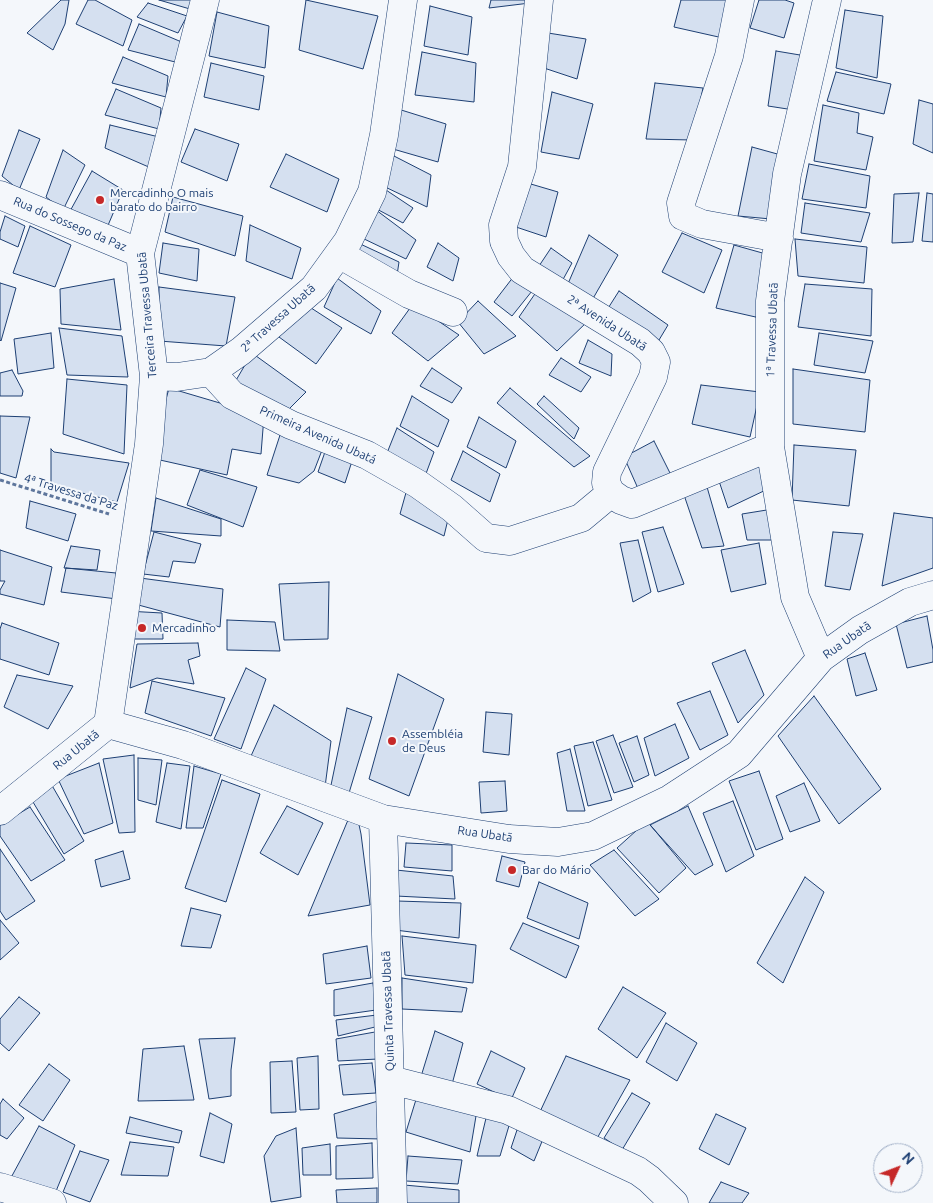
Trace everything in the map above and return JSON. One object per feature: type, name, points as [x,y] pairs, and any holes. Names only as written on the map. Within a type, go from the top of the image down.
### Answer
[{"type":"street","name":"Terceira Travessa Ubatã","points":[[108,724],[136,522],[149,444],[154,376],[140,253],[204,0]]},
{"type":"street","name":"2ª Travessa Ubatã","points":[[154,376],[177,376],[210,372],[241,351],[314,288],[348,241],[372,192],[384,135],[403,0]]},
{"type":"street","name":"2ª Avenida Ubatã","points":[[539,0],[522,167],[503,225],[504,241],[511,256],[522,270],[640,342],[651,352],[656,362],[653,377],[607,472],[606,483],[611,493]]},
{"type":"street","points":[[740,0],[728,56],[681,203],[683,216],[702,224],[779,238]]},
{"type":"street","name":"1ª Travessa Ubatã","points":[[821,658],[794,597],[770,448],[770,301],[787,174],[827,0]]},
{"type":"street","name":"Rua do Sossego da Paz","points":[[0,195],[140,253]]},
{"type":"street","points":[[339,254],[409,294],[454,312]]},
{"type":"street","name":"Primeira Avenida Ubatá","points":[[210,372],[232,395],[292,425],[367,455],[418,484],[452,508],[486,538],[510,541],[581,518],[611,493]]},
{"type":"street","points":[[611,493],[621,500],[632,504],[770,448]]},
{"type":"street","name":"Rua Ubatã","points":[[0,811],[108,724],[183,745],[383,819],[509,839],[558,842],[593,836],[670,799],[739,754],[821,658],[860,630],[893,611],[910,602],[933,595]]},
{"type":"street","name":"Quinta Travessa Ubatã","points":[[383,819],[393,1203]]},
{"type":"street","points":[[390,1080],[508,1110],[638,1171],[674,1203]]},
{"type":"street","points":[[0,1187],[52,1203]]},
{"type":"path","name":"4ª Travessa da Paz","points":[[0,480],[136,522]]},
{"type":"building","points":[[61,0],[69,0],[65,24],[53,50],[27,33]]},
{"type":"building","points":[[88,0],[95,0],[132,20],[123,46],[76,24]]},
{"type":"building","points":[[159,0],[192,0],[190,9]]},
{"type":"building","points":[[306,0],[378,16],[363,69],[299,50]]},
{"type":"building","points":[[491,0],[530,0],[530,3],[489,8]]},
{"type":"building","points":[[681,0],[732,0],[723,38],[674,27]]},
{"type":"building","points":[[759,0],[785,0],[794,3],[784,38],[750,28]]},
{"type":"building","points":[[148,3],[187,16],[178,33],[137,17]]},
{"type":"building","points":[[430,6],[472,17],[468,55],[424,46]]},
{"type":"building","points":[[845,10],[883,16],[877,78],[836,68]]},
{"type":"building","points":[[217,12],[269,26],[265,68],[209,56]]},
{"type":"building","points":[[139,24],[184,43],[183,64],[128,50]]},
{"type":"building","points":[[548,33],[586,39],[577,79],[541,67]]},
{"type":"building","points":[[776,51],[806,56],[794,110],[768,106]]},
{"type":"building","points":[[422,52],[476,63],[474,102],[415,95]]},
{"type":"building","points":[[123,57],[168,76],[166,97],[112,83]]},
{"type":"building","points":[[211,63],[264,76],[259,110],[204,97]]},
{"type":"building","points":[[836,72],[891,84],[884,114],[827,101]]},
{"type":"building","points":[[655,83],[703,88],[692,140],[646,139]]},
{"type":"building","points":[[116,89],[161,108],[159,129],[105,115]]},
{"type":"building","points":[[552,92],[593,104],[579,159],[541,152]]},
{"type":"building","points":[[919,100],[933,104],[933,153],[913,144]]},
{"type":"building","points":[[823,105],[859,113],[857,133],[873,137],[866,170],[814,161]]},
{"type":"building","points":[[398,109],[446,124],[438,162],[393,149]]},
{"type":"building","points":[[110,125],[159,137],[151,168],[105,148]]},
{"type":"building","points":[[195,129],[239,144],[227,181],[181,162]]},
{"type":"building","points":[[19,130],[40,139],[19,190],[2,176]]},
{"type":"building","points":[[752,147],[781,155],[771,219],[738,216]]},
{"type":"building","points":[[63,150],[85,165],[63,210],[46,197]]},
{"type":"building","points":[[286,154],[339,179],[327,212],[270,187]]},
{"type":"building","points":[[394,156],[431,175],[427,207],[381,185]]},
{"type":"building","points":[[809,164],[870,176],[866,208],[802,199]]},
{"type":"building","points":[[92,171],[123,190],[106,230],[69,213]]},
{"type":"building","points":[[524,182],[558,192],[546,237],[513,226]]},
{"type":"building","points":[[383,188],[413,208],[403,223],[371,206]]},
{"type":"building","points":[[919,193],[913,242],[892,243],[894,194]]},
{"type":"building","points":[[927,193],[933,194],[933,242],[922,241]]},
{"type":"building","points":[[173,197],[243,216],[235,256],[165,232]]},
{"type":"building","points":[[805,203],[870,213],[861,242],[801,233]]},
{"type":"building","points":[[372,207],[416,240],[406,259],[360,237]]},
{"type":"building","points":[[5,216],[25,226],[18,247],[0,239]]},
{"type":"building","points":[[250,225],[301,248],[292,279],[246,261]]},
{"type":"building","points":[[30,226],[71,245],[55,287],[13,273]]},
{"type":"building","points":[[682,233],[722,250],[704,293],[662,272]]},
{"type":"building","points":[[589,235],[618,255],[591,302],[567,286]]},
{"type":"building","points":[[795,239],[867,247],[864,283],[798,276]]},
{"type":"building","points":[[356,242],[399,262],[396,282],[349,252]]},
{"type":"building","points":[[163,243],[199,249],[197,281],[159,273]]},
{"type":"building","points":[[438,243],[459,258],[453,281],[427,267]]},
{"type":"building","points":[[734,245],[766,254],[760,318],[716,308]]},
{"type":"building","points":[[551,248],[572,263],[560,285],[537,269]]},
{"type":"building","points":[[514,276],[532,291],[512,316],[494,302]]},
{"type":"building","points":[[337,278],[381,311],[371,334],[324,307]]},
{"type":"building","points":[[114,279],[121,330],[61,324],[60,289]]},
{"type":"building","points":[[0,283],[16,288],[1,341],[0,340]]},
{"type":"building","points":[[805,284],[872,289],[871,336],[798,327]]},
{"type":"building","points":[[159,287],[235,297],[226,346],[159,341]]},
{"type":"building","points":[[539,288],[589,320],[557,351],[519,317]]},
{"type":"building","points":[[619,291],[668,325],[656,345],[605,313]]},
{"type":"building","points":[[478,301],[516,336],[484,354],[458,322]]},
{"type":"building","points":[[305,304],[342,328],[316,364],[279,337]]},
{"type":"building","points":[[413,304],[459,335],[428,361],[392,333]]},
{"type":"building","points":[[59,328],[122,336],[128,377],[67,375]]},
{"type":"building","points":[[51,333],[54,368],[18,374],[14,339]]},
{"type":"building","points":[[819,333],[873,341],[865,373],[814,365]]},
{"type":"building","points":[[588,340],[612,354],[611,376],[579,363]]},
{"type":"building","points":[[252,353],[306,392],[288,410],[235,382]]},
{"type":"building","points":[[561,358],[591,377],[581,392],[549,375]]},
{"type":"building","points":[[432,368],[462,388],[452,403],[420,386]]},
{"type":"building","points":[[793,369],[870,380],[865,432],[793,424]]},
{"type":"building","points":[[12,370],[23,391],[22,396],[0,396],[0,373]]},
{"type":"building","points":[[67,379],[127,385],[124,454],[63,434]]},
{"type":"building","points":[[701,385],[760,392],[750,437],[692,424]]},
{"type":"building","points":[[169,388],[264,416],[261,454],[232,449],[227,475],[151,458]]},
{"type":"building","points":[[510,388],[590,456],[574,467],[497,403]]},
{"type":"building","points":[[412,396],[449,420],[438,447],[400,426]]},
{"type":"building","points":[[544,396],[579,428],[574,439],[537,404]]},
{"type":"building","points":[[0,416],[30,417],[16,478],[0,473]]},
{"type":"building","points":[[479,417],[516,441],[506,468],[467,447]]},
{"type":"building","points":[[397,428],[434,452],[424,479],[385,458]]},
{"type":"building","points":[[282,429],[324,445],[314,471],[299,483],[267,475]]},
{"type":"building","points":[[654,441],[672,477],[640,493],[624,457]]},
{"type":"building","points":[[794,445],[856,450],[849,506],[792,500]]},
{"type":"building","points":[[51,449],[54,452],[129,463],[117,502],[51,485]]},
{"type":"building","points":[[326,449],[353,458],[345,483],[318,472]]},
{"type":"building","points":[[463,451],[500,474],[490,502],[451,480]]},
{"type":"building","points":[[758,458],[770,488],[728,508],[717,475]]},
{"type":"building","points":[[200,470],[257,487],[243,527],[187,505]]},
{"type":"building","points":[[705,480],[724,546],[702,548],[683,492]]},
{"type":"building","points":[[409,482],[450,511],[444,536],[400,514]]},
{"type":"building","points":[[156,498],[221,519],[221,536],[151,531]]},
{"type":"building","points":[[30,501],[76,514],[68,541],[26,528]]},
{"type":"building","points":[[773,509],[776,540],[747,540],[742,514]]},
{"type":"building","points":[[894,513],[933,518],[933,568],[882,586]]},
{"type":"building","points":[[663,527],[684,584],[658,592],[642,532]]},
{"type":"building","points":[[154,532],[201,544],[195,563],[173,561],[169,577],[143,574]]},
{"type":"building","points":[[833,532],[863,534],[850,590],[825,586]]},
{"type":"building","points":[[638,540],[651,592],[633,602],[620,543]]},
{"type":"building","points":[[759,543],[766,584],[731,592],[721,550]]},
{"type":"building","points":[[71,546],[100,550],[97,570],[64,568]]},
{"type":"building","points":[[0,550],[52,567],[44,605],[0,594],[5,581],[0,581]]},
{"type":"building","points":[[66,568],[116,573],[117,599],[61,592]]},
{"type":"building","points":[[140,578],[223,589],[220,627],[131,603]]},
{"type":"building","points":[[329,582],[328,639],[284,640],[279,584]]},
{"type":"building","points":[[126,611],[162,613],[163,639],[122,639]]},
{"type":"building","points":[[927,616],[933,650],[933,662],[907,668],[896,624]]},
{"type":"building","points":[[227,620],[275,622],[280,651],[227,650]]},
{"type":"building","points":[[2,623],[59,643],[49,675],[0,659],[0,629]]},
{"type":"building","points":[[198,643],[200,656],[188,660],[194,684],[157,678],[130,688],[137,644]]},
{"type":"building","points":[[745,650],[764,695],[738,723],[712,663]]},
{"type":"building","points":[[865,653],[877,690],[856,696],[847,659]]},
{"type":"building","points":[[246,668],[266,679],[241,749],[214,739]]},
{"type":"building","points":[[398,674],[444,699],[409,796],[369,779]]},
{"type":"building","points":[[17,675],[73,686],[48,729],[4,707]]},
{"type":"building","points":[[152,681],[225,698],[211,736],[145,713]]},
{"type":"building","points":[[710,691],[728,735],[700,750],[677,703]]},
{"type":"building","points":[[814,696],[881,789],[839,824],[778,736]]},
{"type":"building","points":[[274,705],[331,741],[325,787],[251,756]]},
{"type":"building","points":[[347,708],[372,717],[349,793],[330,790]]},
{"type":"building","points":[[486,712],[512,714],[509,755],[483,752]]},
{"type":"building","points":[[675,724],[689,758],[655,776],[644,738]]},
{"type":"building","points":[[613,735],[633,787],[614,793],[596,741]]},
{"type":"building","points":[[637,736],[649,775],[634,782],[619,743]]},
{"type":"building","points":[[593,742],[612,800],[588,806],[574,746]]},
{"type":"building","points":[[570,749],[585,811],[567,811],[557,753]]},
{"type":"building","points":[[134,755],[135,832],[119,833],[103,759]]},
{"type":"building","points":[[138,758],[162,760],[156,805],[138,800]]},
{"type":"building","points":[[99,763],[113,823],[84,834],[58,779]]},
{"type":"building","points":[[167,763],[190,766],[181,829],[156,822]]},
{"type":"building","points":[[194,766],[221,774],[203,828],[186,828]]},
{"type":"building","points":[[759,771],[783,839],[756,850],[729,781]]},
{"type":"building","points":[[222,780],[260,794],[226,902],[185,888]]},
{"type":"building","points":[[505,781],[507,811],[481,813],[479,782]]},
{"type":"building","points":[[50,782],[84,841],[64,854],[30,797]]},
{"type":"building","points":[[804,783],[820,821],[790,832],[776,796]]},
{"type":"building","points":[[733,801],[754,856],[726,872],[703,813]]},
{"type":"building","points":[[287,806],[323,823],[298,875],[260,853]]},
{"type":"building","points":[[688,806],[713,865],[695,875],[650,825]]},
{"type":"building","points":[[30,807],[65,860],[31,881],[0,836],[0,825]]},
{"type":"building","points":[[348,820],[358,820],[370,905],[308,916]]},
{"type":"building","points":[[647,821],[686,868],[659,893],[617,848]]},
{"type":"building","points":[[406,843],[452,845],[452,871],[404,867]]},
{"type":"building","points":[[0,849],[35,901],[6,920],[0,911]]},
{"type":"building","points":[[614,850],[659,899],[635,916],[590,865]]},
{"type":"building","points":[[123,851],[130,879],[101,887],[95,860]]},
{"type":"building","points":[[502,856],[525,862],[519,887],[496,881]]},
{"type":"building","points":[[396,870],[453,876],[455,899],[396,896]]},
{"type":"building","points":[[805,877],[824,892],[783,983],[757,963]]},
{"type":"building","points":[[539,882],[588,903],[579,939],[527,918]]},
{"type":"building","points":[[397,901],[461,903],[459,938],[395,930]]},
{"type":"building","points":[[191,908],[221,915],[211,948],[181,946]]},
{"type":"building","points":[[0,920],[19,943],[0,960]]},
{"type":"building","points":[[523,923],[579,946],[566,978],[510,949]]},
{"type":"building","points":[[402,936],[476,945],[473,983],[405,975]]},
{"type":"building","points":[[367,946],[371,978],[326,984],[323,954]]},
{"type":"building","points":[[402,978],[467,988],[462,1012],[402,1009]]},
{"type":"building","points":[[373,983],[376,1010],[334,1016],[334,990]]},
{"type":"building","points":[[623,987],[666,1013],[637,1058],[598,1029]]},
{"type":"building","points":[[19,997],[40,1013],[9,1051],[0,1043],[0,1019]]},
{"type":"building","points":[[377,1015],[375,1027],[338,1036],[336,1020]]},
{"type":"building","points":[[666,1023],[697,1043],[677,1081],[646,1062]]},
{"type":"building","points":[[435,1031],[463,1043],[450,1092],[419,1083]]},
{"type":"building","points":[[375,1032],[378,1059],[338,1061],[336,1039]]},
{"type":"building","points":[[235,1038],[231,1070],[231,1096],[209,1099],[199,1039]]},
{"type":"building","points":[[184,1046],[194,1100],[138,1101],[143,1049]]},
{"type":"building","points":[[491,1051],[525,1068],[511,1100],[477,1084]]},
{"type":"building","points":[[318,1056],[319,1109],[300,1110],[297,1058]]},
{"type":"building","points":[[566,1056],[630,1080],[595,1142],[538,1116]]},
{"type":"building","points":[[292,1061],[296,1112],[271,1113],[270,1062]]},
{"type":"building","points":[[372,1063],[376,1093],[343,1095],[339,1065]]},
{"type":"building","points":[[49,1064],[70,1080],[43,1121],[19,1105]]},
{"type":"building","points":[[418,1093],[476,1116],[470,1152],[406,1132]]},
{"type":"building","points":[[632,1093],[650,1103],[622,1150],[604,1138]]},
{"type":"building","points":[[3,1099],[24,1118],[7,1139],[0,1135],[0,1104]]},
{"type":"building","points":[[378,1101],[382,1139],[337,1138],[334,1114]]},
{"type":"building","points":[[210,1113],[232,1124],[224,1163],[200,1156]]},
{"type":"building","points":[[487,1114],[511,1119],[500,1156],[477,1156]]},
{"type":"building","points":[[716,1114],[746,1128],[729,1165],[699,1149]]},
{"type":"building","points":[[130,1117],[182,1131],[179,1143],[126,1133]]},
{"type":"building","points":[[520,1121],[543,1139],[534,1161],[511,1148]]},
{"type":"building","points":[[39,1126],[75,1145],[54,1196],[7,1185]]},
{"type":"building","points":[[296,1128],[301,1197],[271,1202],[264,1156],[276,1136]]},
{"type":"building","points":[[130,1142],[174,1147],[168,1176],[121,1175]]},
{"type":"building","points":[[372,1143],[373,1178],[336,1179],[336,1146]]},
{"type":"building","points":[[330,1144],[331,1175],[303,1175],[302,1148]]},
{"type":"building","points":[[80,1151],[109,1160],[90,1202],[63,1192]]},
{"type":"building","points":[[408,1156],[462,1160],[458,1184],[406,1181]]},
{"type":"building","points":[[721,1182],[749,1193],[742,1203],[709,1203]]},
{"type":"building","points":[[404,1185],[459,1190],[459,1203],[403,1203]]},
{"type":"building","points":[[377,1188],[377,1203],[337,1203],[336,1190]]},
{"type":"place","name":"Mercadinho O mais barato do bairro","points":[[100,200]]},
{"type":"place","name":"Mercadinho","points":[[142,628]]},
{"type":"place","name":"Assembléia de Deus","points":[[392,741]]},
{"type":"place","name":"Bar do Mário","points":[[512,870]]}]
